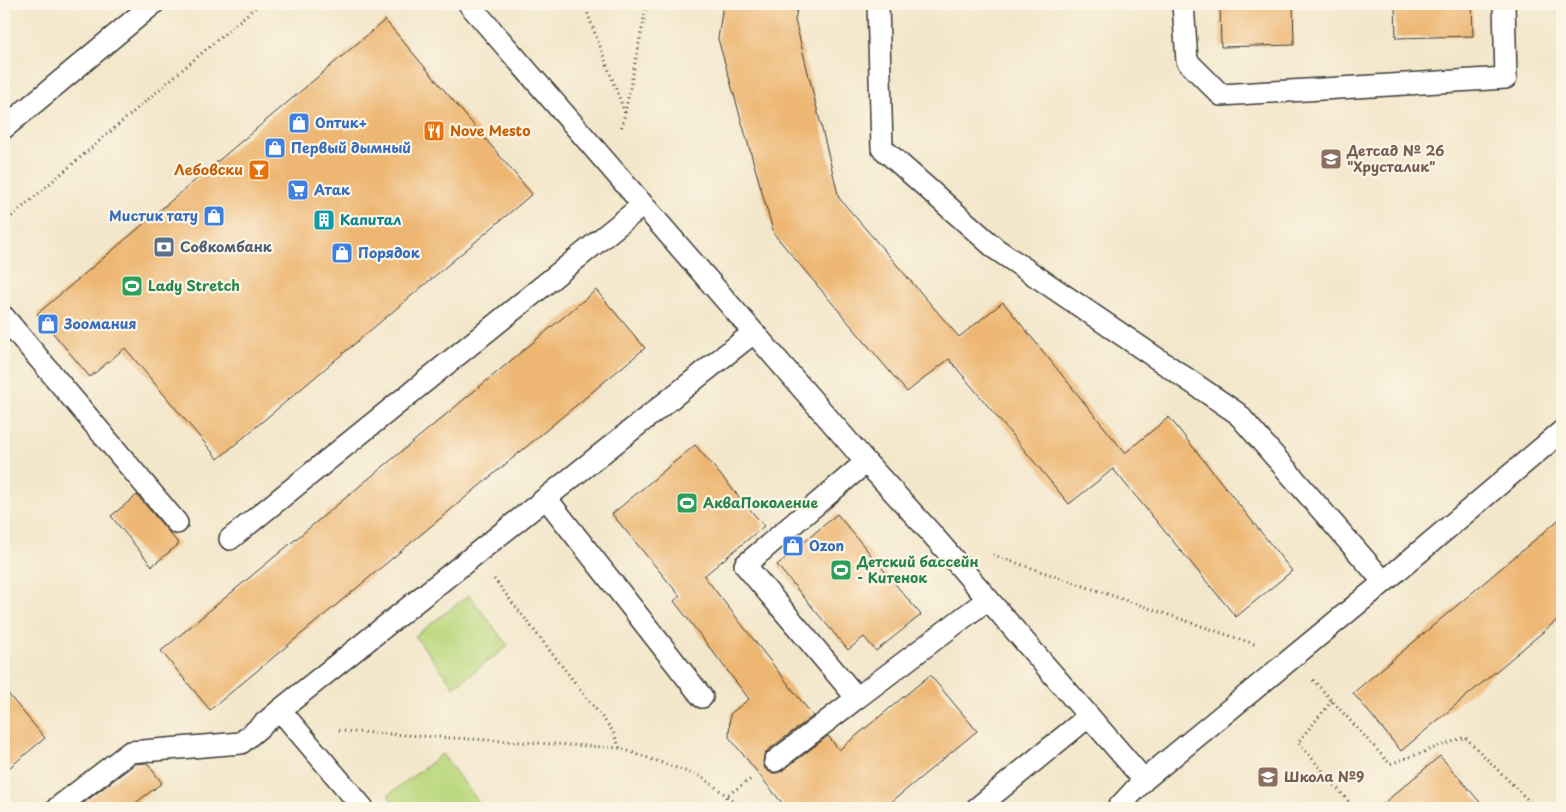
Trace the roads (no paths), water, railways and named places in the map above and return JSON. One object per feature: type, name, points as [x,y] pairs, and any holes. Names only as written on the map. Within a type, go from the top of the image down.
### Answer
[{"type":"lane","points":[[4,128],[154,4]]},
{"type":"lane","points":[[469,4],[753,333],[931,533],[1144,780]]},
{"type":"lane","points":[[878,4],[882,148],[996,249],[1237,413],[1384,582]]},
{"type":"lane","points":[[1183,4],[1187,61],[1221,95],[1506,78],[1504,4]]},
{"type":"lane","points":[[230,539],[643,205]]},
{"type":"lane","points":[[4,317],[177,524]]},
{"type":"lane","points":[[58,808],[130,752],[241,742],[753,333]]},
{"type":"lane","points":[[1118,808],[1144,780],[1384,582],[1562,431]]},
{"type":"lane","points":[[857,698],[745,565],[866,462]]},
{"type":"lane","points":[[546,498],[702,697]]},
{"type":"lane","points":[[775,761],[988,599]]},
{"type":"lane","points":[[280,710],[363,808]]},
{"type":"lane","points":[[977,808],[1089,716]]},
{"type":"place","name":"Оптик+","points":[[299,123]]},
{"type":"place","name":"Nove Mesto","points":[[434,131]]},
{"type":"place","name":"Первый дымный","points":[[275,148]]},
{"type":"place","name":"Детсад № 26 \"Хрусталик\"","points":[[1331,159]]},
{"type":"place","name":"Лебовски","points":[[259,170]]},
{"type":"place","name":"Атак","points":[[298,190]]},
{"type":"place","name":"Мистик тату","points":[[214,216]]},
{"type":"place","name":"Капитал","points":[[324,220]]},
{"type":"place","name":"Совкомбанк","points":[[164,247]]},
{"type":"place","name":"Порядок","points":[[342,253]]},
{"type":"place","name":"Lady Stretch","points":[[132,286]]},
{"type":"place","name":"Зоомания","points":[[48,324]]},
{"type":"place","name":"АкваПоколение","points":[[687,503]]},
{"type":"place","name":"Ozon","points":[[793,546]]},
{"type":"place","name":"Детский бассейн - Китенок","points":[[841,570]]},
{"type":"place","name":"Школа №9","points":[[1268,777]]}]
